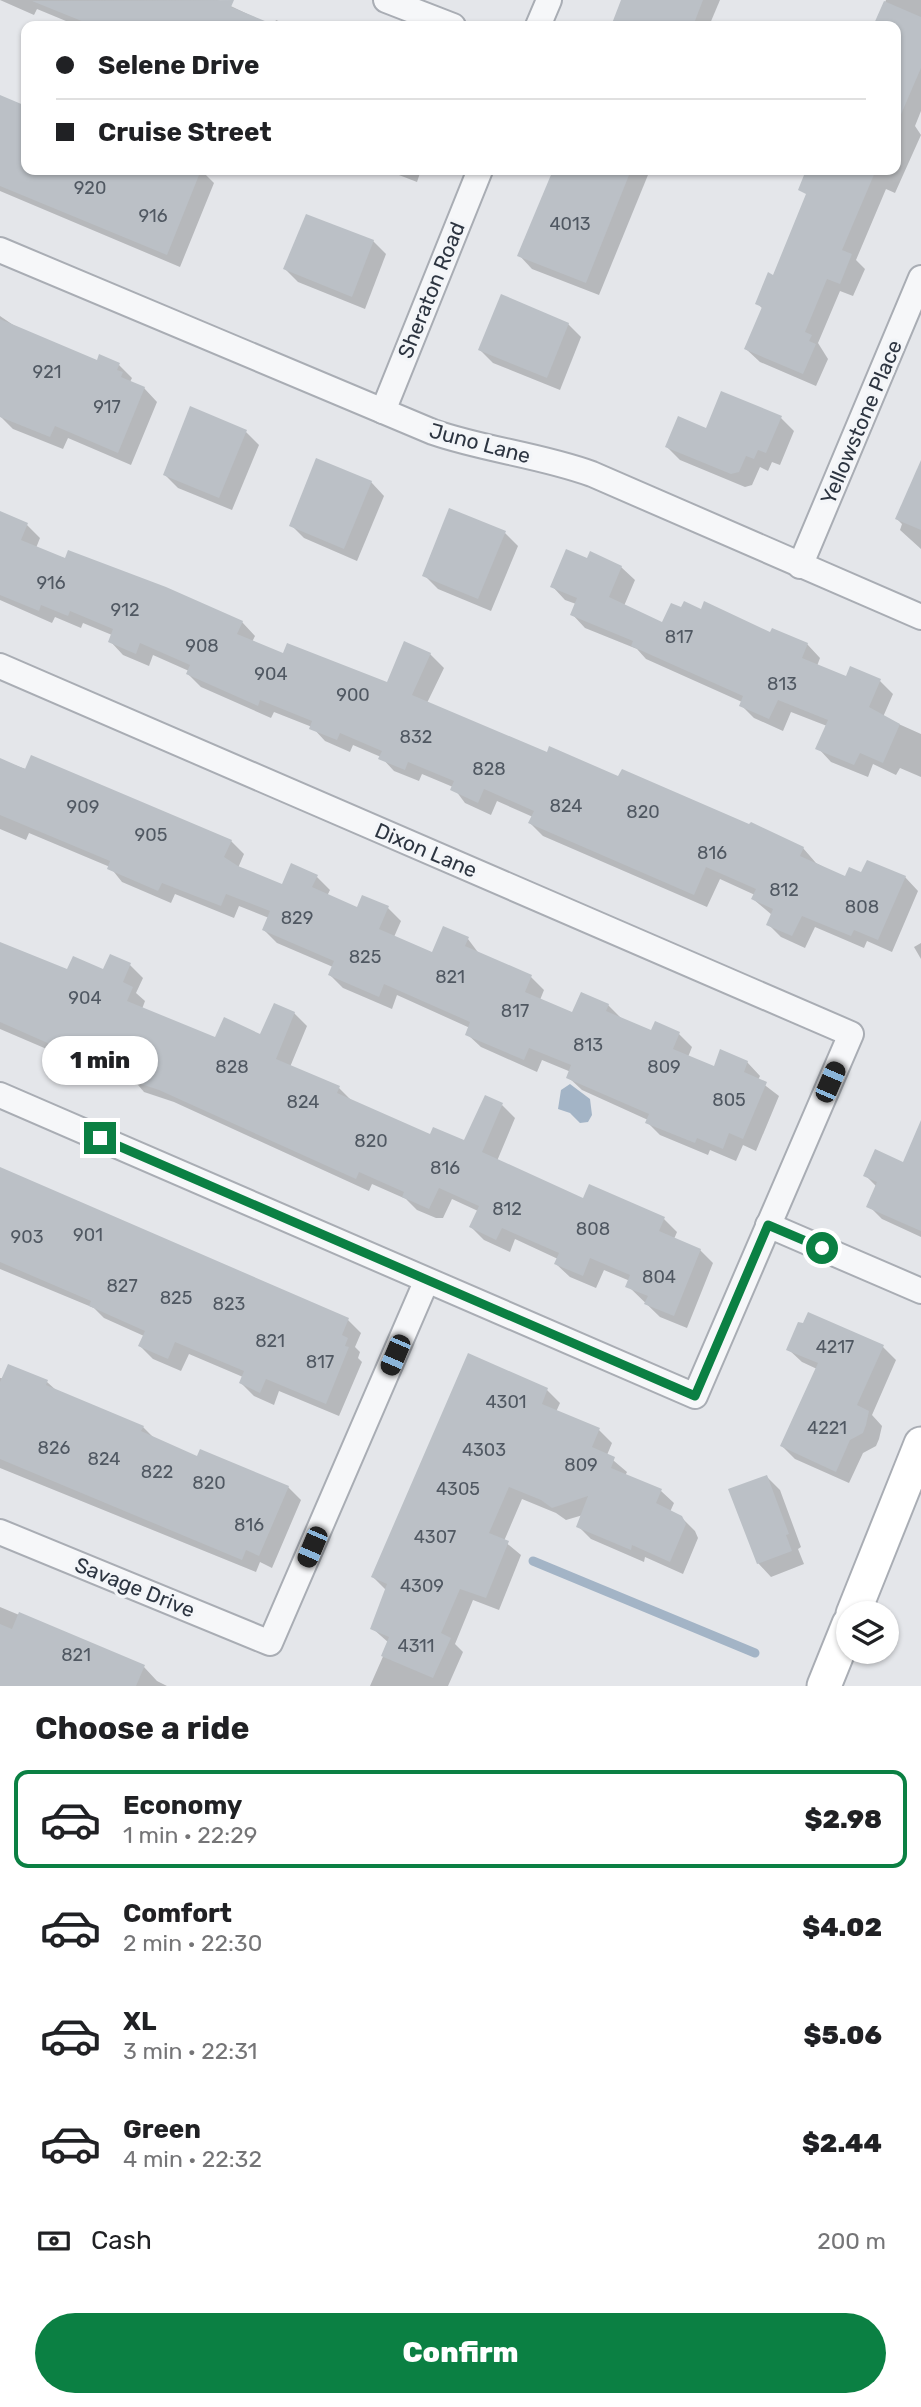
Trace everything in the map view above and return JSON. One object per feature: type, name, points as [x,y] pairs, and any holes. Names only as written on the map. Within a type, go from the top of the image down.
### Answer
[{"type":"street","points":[[386,0],[440,21]]},
{"type":"street","points":[[540,21],[549,0]]},
{"type":"street","name":"Sheraton Road","points":[[383,411],[478,175]]},
{"type":"street","name":"Juno Lane","points":[[0,250],[459,441],[565,464],[921,617]]},
{"type":"street","name":"Yellowstone Place","points":[[800,566],[921,278]]},
{"type":"street","name":"Dixon Lane","points":[[0,666],[851,1034],[768,1225]]},
{"type":"street","points":[[0,1095],[426,1282],[695,1396],[768,1225],[921,1291]]},
{"type":"street","name":"Savage Drive","points":[[0,1532],[270,1643],[426,1282]]},
{"type":"street","points":[[858,1601],[921,1444]]},
{"type":"street","points":[[824,1686],[836,1656]]},
{"type":"water","points":[[570,1084],[590,1099],[592,1115],[588,1122],[580,1123],[570,1113],[558,1109],[561,1090]]},
{"type":"building","points":[[234,0],[231,7],[265,21],[82,21],[32,1]]},
{"type":"building","points":[[621,0],[703,0],[695,21],[613,21]]},
{"type":"building","points":[[884,1],[921,17],[921,68],[901,114],[901,21],[875,21]]},
{"type":"building","points":[[0,95],[21,104],[21,175],[199,175],[167,255],[0,186]]},
{"type":"building","points":[[551,175],[629,175],[586,283],[517,256]]},
{"type":"building","points":[[804,175],[874,175],[842,250],[852,254],[840,284],[827,279],[805,332],[812,335],[809,341],[816,344],[803,374],[744,349],[762,307],[755,304],[768,272],[773,275],[806,194],[798,190]]},
{"type":"building","points":[[306,214],[374,240],[352,297],[283,269]]},
{"type":"building","points":[[501,294],[569,323],[547,378],[478,350]]},
{"type":"building","points":[[0,319],[97,360],[99,354],[120,363],[117,370],[123,372],[121,377],[145,387],[118,453],[55,426],[50,437],[0,417]]},
{"type":"building","points":[[721,391],[782,416],[766,453],[758,450],[754,459],[746,456],[739,472],[731,474],[665,447],[678,416],[706,428]]},
{"type":"building","points":[[190,406],[247,430],[219,498],[163,475]]},
{"type":"building","points":[[316,458],[372,481],[344,549],[289,526]]},
{"type":"building","points":[[921,460],[921,530],[895,519]]},
{"type":"building","points":[[449,508],[506,531],[478,599],[422,576]]},
{"type":"building","points":[[0,511],[28,523],[21,540],[65,558],[68,550],[166,587],[243,621],[237,634],[283,653],[287,643],[387,682],[404,641],[431,653],[412,695],[547,752],[549,746],[618,776],[622,769],[749,824],[751,822],[804,847],[800,856],[845,876],[849,867],[861,872],[867,860],[906,876],[878,940],[854,930],[851,936],[802,916],[792,936],[766,925],[773,909],[751,899],[756,889],[706,867],[694,895],[528,823],[534,811],[484,789],[478,803],[450,790],[454,781],[408,762],[405,770],[378,759],[382,751],[340,733],[337,740],[309,729],[312,721],[260,700],[258,706],[186,674],[190,665],[140,643],[136,654],[108,642],[113,629],[70,611],[68,616],[41,605],[39,611],[0,595]]},
{"type":"building","points":[[566,549],[587,558],[590,551],[622,566],[609,597],[662,622],[671,603],[681,607],[684,601],[701,609],[704,601],[770,632],[772,628],[808,643],[802,658],[846,676],[850,666],[881,679],[869,707],[900,724],[883,763],[860,753],[854,765],[815,749],[828,720],[778,700],[769,719],[739,706],[743,696],[631,646],[633,641],[570,615],[577,598],[550,587]]},
{"type":"building","points":[[31,755],[232,840],[224,857],[238,866],[282,884],[291,863],[318,875],[312,887],[357,907],[362,895],[389,906],[379,929],[432,952],[443,926],[469,937],[465,946],[532,975],[525,992],[572,1012],[581,992],[609,1004],[606,1011],[651,1030],[655,1021],[680,1032],[673,1049],[714,1066],[720,1049],[748,1061],[744,1072],[767,1082],[743,1139],[729,1133],[723,1149],[697,1138],[695,1143],[645,1123],[649,1114],[566,1078],[571,1065],[529,1048],[524,1060],[465,1035],[470,1022],[384,984],[379,997],[328,975],[334,961],[262,930],[270,911],[226,894],[221,906],[162,883],[158,891],[107,869],[110,861],[0,815],[0,758],[25,769]]},
{"type":"building","points":[[0,942],[67,969],[73,956],[103,969],[110,954],[131,963],[123,982],[133,987],[127,1001],[215,1037],[224,1017],[260,1034],[274,1003],[295,1012],[276,1059],[340,1086],[337,1093],[430,1134],[433,1127],[464,1140],[485,1095],[503,1103],[482,1152],[583,1198],[589,1184],[665,1217],[659,1231],[701,1249],[674,1316],[644,1304],[648,1296],[625,1287],[630,1275],[590,1258],[583,1276],[554,1264],[559,1253],[502,1228],[496,1240],[469,1227],[479,1206],[439,1188],[429,1209],[402,1197],[404,1192],[359,1172],[356,1179],[159,1090],[129,1080],[132,1072],[80,1050],[77,1056],[0,1022]]},
{"type":"building","points":[[921,1120],[921,1231],[866,1207],[877,1182],[863,1176],[875,1149],[903,1162]]},
{"type":"building","points":[[0,1167],[349,1318],[342,1335],[348,1338],[345,1346],[349,1347],[326,1404],[266,1379],[260,1393],[239,1383],[244,1371],[175,1342],[168,1359],[138,1346],[145,1331],[89,1306],[91,1301],[0,1262]]},
{"type":"building","points":[[808,1312],[884,1345],[857,1405],[869,1411],[863,1433],[850,1440],[836,1472],[780,1446],[818,1363],[786,1350],[798,1322],[803,1323]]},
{"type":"building","points":[[468,1353],[548,1388],[542,1404],[600,1428],[592,1447],[615,1457],[611,1468],[662,1489],[656,1503],[682,1516],[686,1524],[670,1562],[632,1545],[631,1550],[576,1527],[588,1496],[552,1508],[541,1500],[509,1487],[489,1533],[509,1541],[486,1598],[460,1589],[441,1633],[451,1638],[433,1678],[381,1656],[389,1637],[370,1629],[387,1584],[371,1577]]},
{"type":"building","points":[[8,1364],[48,1380],[46,1385],[144,1426],[141,1431],[197,1456],[200,1449],[289,1486],[259,1556],[246,1550],[242,1560],[0,1459],[0,1382]]},
{"type":"building","points":[[767,1475],[789,1534],[786,1535],[792,1551],[757,1564],[728,1489]]},
{"type":"building","points":[[19,1612],[145,1665],[136,1686],[0,1686],[0,1624],[12,1629]]},
{"type":"waterway","points":[[533,1561],[755,1653]]},
{"type":"route","points":[[100,1138],[426,1282],[695,1396],[768,1225],[822,1248]]}]
